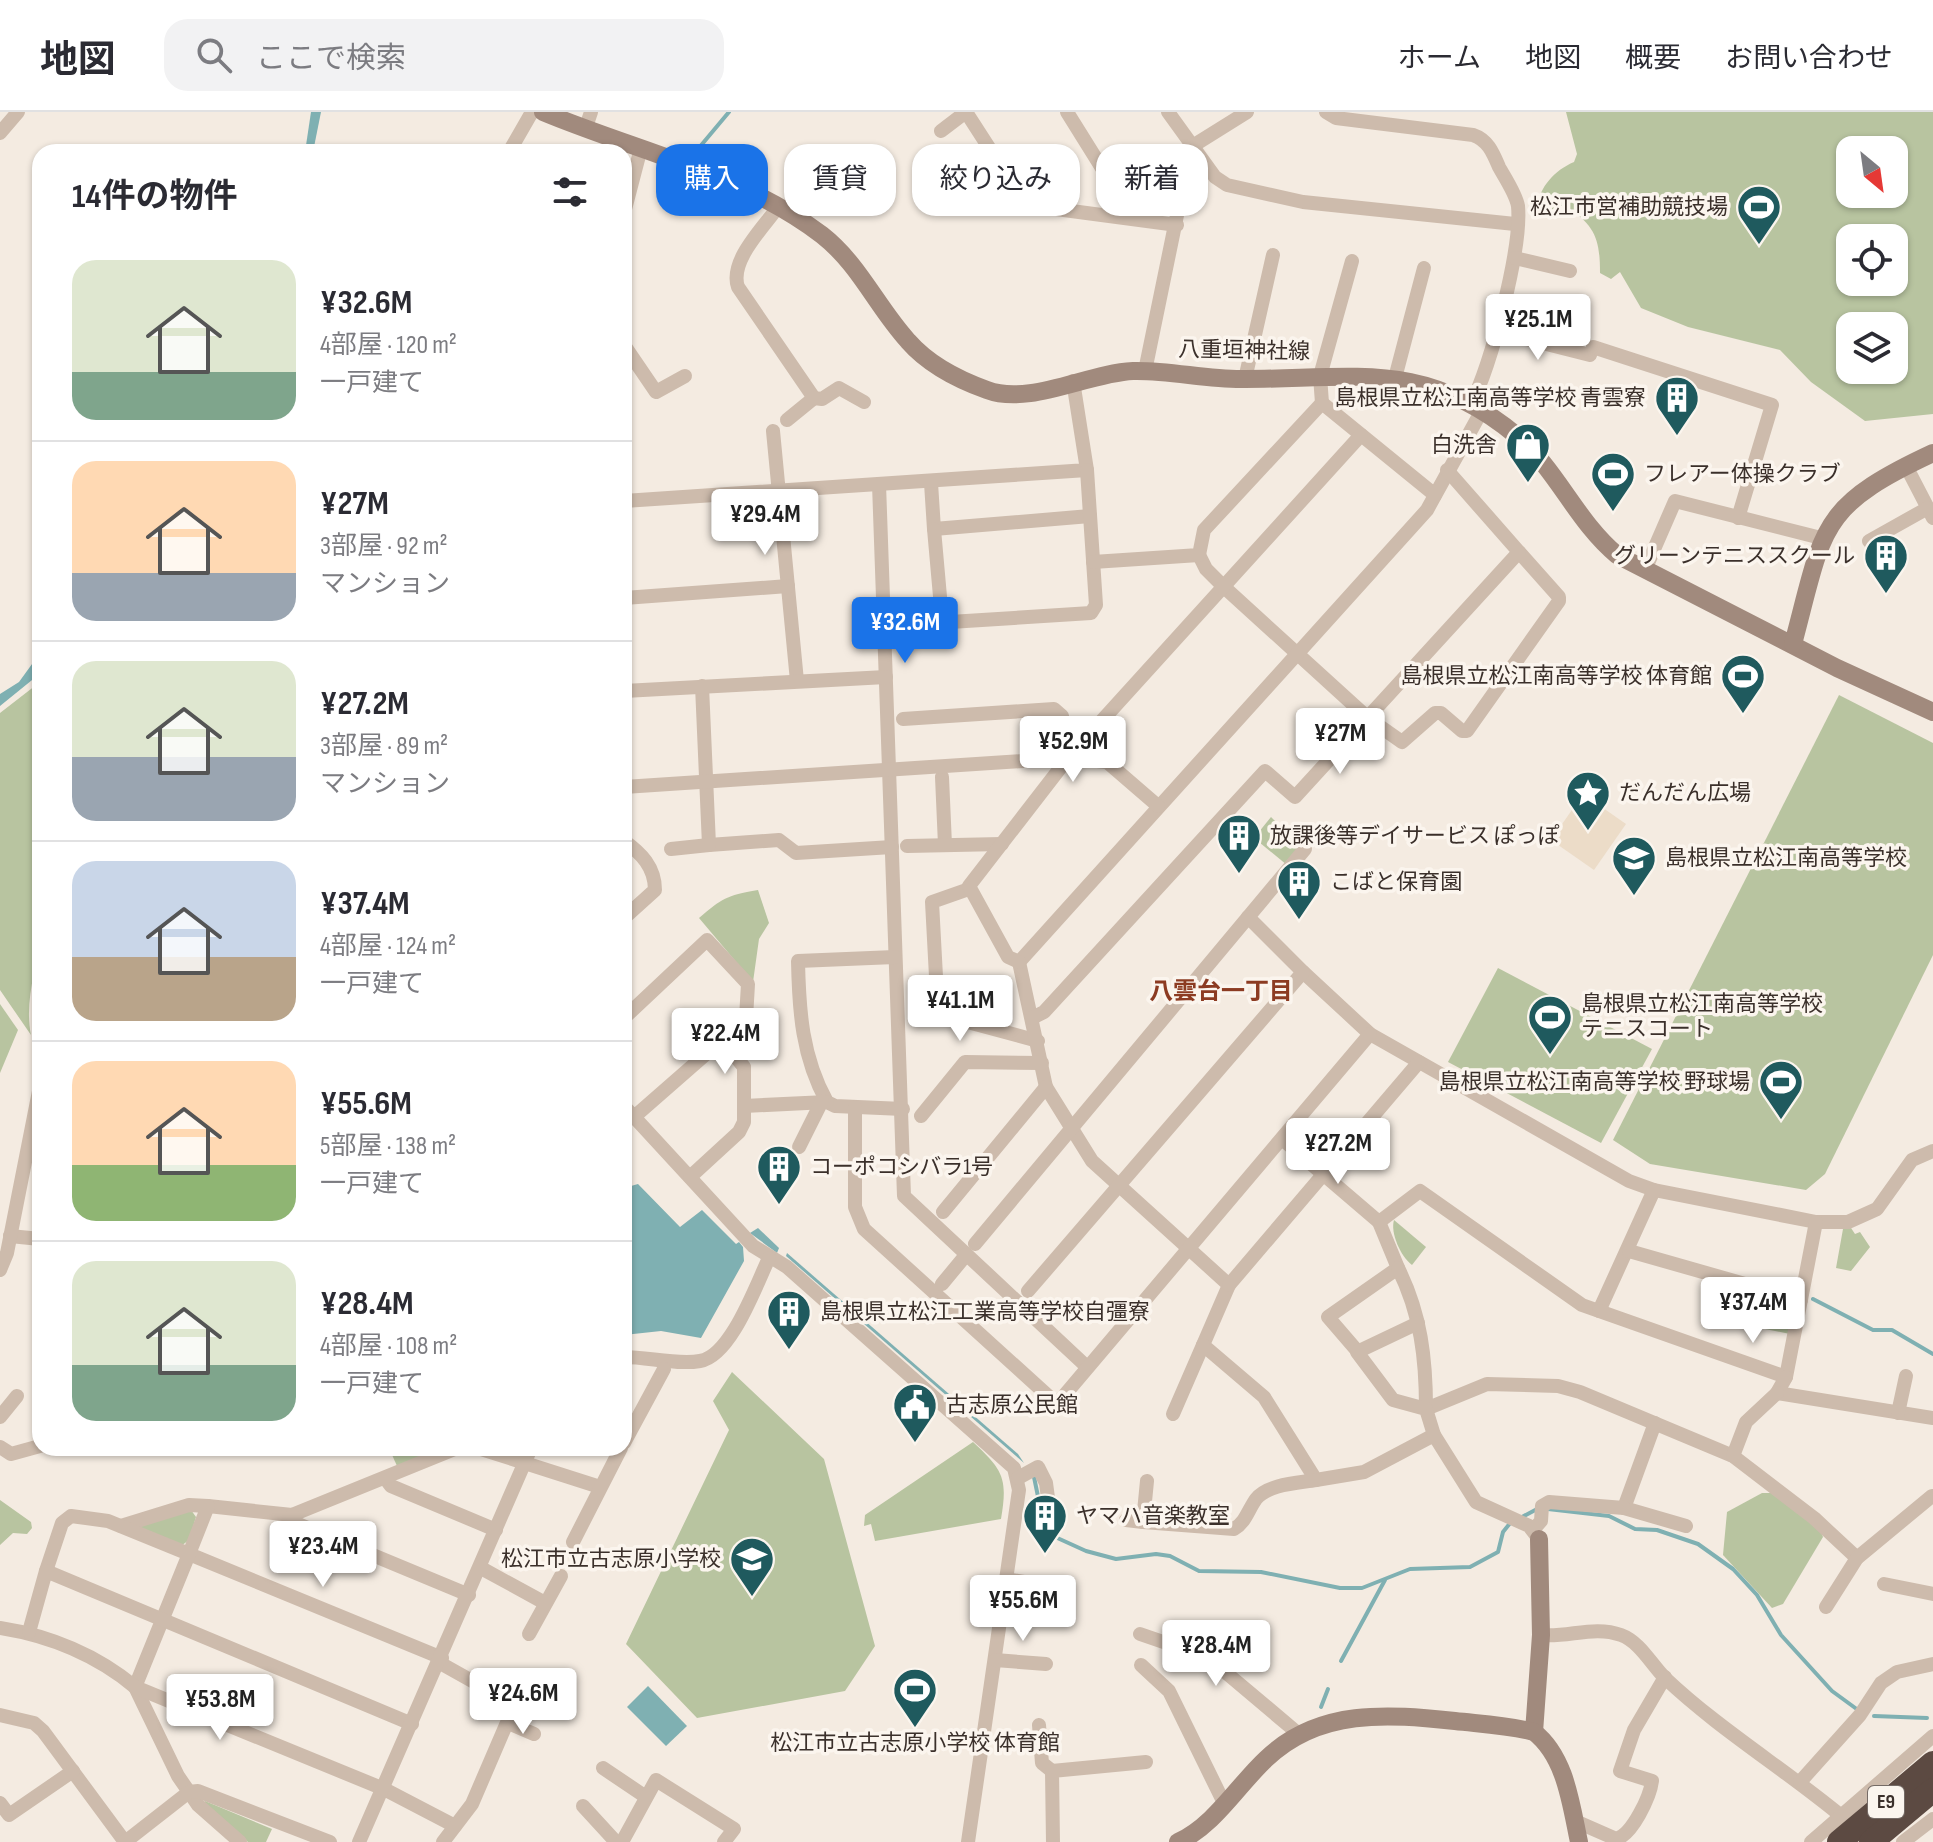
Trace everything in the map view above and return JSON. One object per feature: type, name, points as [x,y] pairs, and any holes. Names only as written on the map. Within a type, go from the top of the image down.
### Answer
[{"type":"highway","points":[[1882,1832],[1933,1756]]},
{"type":"highway","name":"E9","points":[[1839,1842],[1882,1832],[1933,1763]]},
{"type":"highway","points":[[1882,1832],[1933,1793]]},
{"type":"main road","name":"八重垣神社線","points":[[543,112],[588,119],[641,148],[736,184],[778,207],[842,252],[909,343],[949,372],[986,390],[1006,394],[1031,393],[1106,372],[1145,371],[1245,379],[1320,376],[1395,378],[1433,386],[1476,408],[1515,435],[1545,463],[1607,546],[1645,570],[1933,712]]},
{"type":"main road","points":[[1793,644],[1821,538],[1845,505],[1860,491],[1933,453]]},
{"type":"main road","points":[[1536,1534],[1541,1635],[1534,1732],[1559,1766],[1579,1842]]},
{"type":"main road","points":[[1178,1842],[1196,1831],[1277,1749],[1333,1721],[1395,1714],[1534,1732]]},
{"type":"street","points":[[0,133],[18,112]]},
{"type":"street","points":[[514,144],[532,112]]},
{"type":"street","points":[[941,131],[966,112],[1026,205],[1177,225]]},
{"type":"street","points":[[1067,112],[1125,205],[1128,218]]},
{"type":"street","points":[[1168,112],[1189,144]]},
{"type":"street","points":[[1196,144],[1247,112]]},
{"type":"street","points":[[1019,962],[1427,510],[1476,408],[1515,258],[1518,205],[1492,152],[1479,137],[1336,118],[1326,112]]},
{"type":"street","points":[[632,182],[641,148]]},
{"type":"street","points":[[1208,168],[1227,185],[1303,202],[1515,224]]},
{"type":"street","points":[[778,207],[741,260],[735,280],[753,314],[814,398]]},
{"type":"street","points":[[1145,371],[1179,216]]},
{"type":"street","points":[[1245,379],[1273,255]]},
{"type":"street","points":[[1515,258],[1570,271]]},
{"type":"street","points":[[1352,261],[1320,376],[1322,403],[1435,495]]},
{"type":"street","points":[[1395,378],[1424,268]]},
{"type":"street","points":[[1495,331],[1592,351],[1772,405],[1738,518]]},
{"type":"street","points":[[632,357],[656,392],[685,376]]},
{"type":"street","points":[[931,483],[938,611],[945,621],[1091,613],[1096,605],[1087,470],[1073,381]]},
{"type":"street","points":[[787,420],[814,398],[822,399],[839,388],[864,402]]},
{"type":"street","points":[[1322,403],[1204,530],[1199,555],[1206,569],[1224,587],[1368,718],[1402,742],[1435,713],[1467,731],[1559,601],[1559,597],[1447,470]]},
{"type":"street","points":[[773,431],[776,493],[797,681]]},
{"type":"street","points":[[1038,1041],[938,1014],[932,902],[969,889],[1068,758],[1361,435]]},
{"type":"street","points":[[1869,541],[1930,513],[1906,466]]},
{"type":"street","points":[[632,501],[931,483],[1087,470]]},
{"type":"street","points":[[879,484],[888,770],[899,847],[895,957],[905,1200],[970,1250],[1086,1366]]},
{"type":"street","points":[[1645,570],[1675,501],[1821,538]]},
{"type":"street","points":[[934,529],[1090,516]]},
{"type":"street","points":[[1032,1018],[1044,1012],[1265,771],[1295,797],[1519,552]]},
{"type":"street","points":[[1093,562],[1199,555]]},
{"type":"street","points":[[632,597],[788,586]]},
{"type":"street","points":[[632,690],[886,677]]},
{"type":"street","points":[[702,686],[709,845]]},
{"type":"street","points":[[903,719],[1054,709],[1062,716],[1068,758]]},
{"type":"street","points":[[632,787],[1068,758],[1107,762],[1158,806]]},
{"type":"street","points":[[942,777],[945,845]]},
{"type":"street","points":[[671,849],[779,840],[796,853],[1002,844]]},
{"type":"street","points":[[632,847],[641,853],[655,877],[655,890],[632,911]]},
{"type":"street","points":[[942,1284],[1305,849]]},
{"type":"street","points":[[969,889],[1008,957],[1019,962]]},
{"type":"street","points":[[1248,917],[1370,1034],[1629,1181],[1654,1190],[1816,1222],[1848,1222],[1877,1209],[1912,1160],[1933,1151]]},
{"type":"street","points":[[632,1010],[712,935],[748,984],[746,1018],[632,1110]]},
{"type":"street","points":[[824,1102],[806,1055],[799,1018],[798,961],[895,957]]},
{"type":"street","points":[[1019,962],[1046,1087],[1092,1161],[1229,1285]]},
{"type":"street","points":[[1028,1291],[1303,972]]},
{"type":"street","points":[[855,1107],[855,1207],[864,1229],[1057,1404],[1086,1366],[1370,1034]]},
{"type":"street","points":[[690,1177],[742,1127],[744,1067],[722,1040]]},
{"type":"street","points":[[921,1116],[965,1062],[1042,1063]]},
{"type":"street","points":[[1173,1414],[1229,1285],[1419,1062]]},
{"type":"street","points":[[943,1212],[1046,1087]]},
{"type":"street","points":[[799,1147],[824,1102]]},
{"type":"street","points":[[744,1106],[824,1102],[903,1109]]},
{"type":"street","points":[[632,1115],[769,1258],[787,1267],[1006,1458],[1018,1478],[968,1842]]},
{"type":"street","points":[[0,1270],[32,1126]]},
{"type":"street","points":[[1282,1139],[1379,1222],[1416,1307],[1426,1357],[1426,1409],[1434,1435],[1474,1500],[1536,1534],[1542,1510],[1549,1502],[1624,1508],[1686,1526]]},
{"type":"street","points":[[1599,1311],[1629,1251],[1654,1190]]},
{"type":"street","points":[[1379,1222],[1420,1191],[1582,1305],[1786,1377]]},
{"type":"street","points":[[1733,1456],[1746,1422],[1777,1393],[1786,1377],[1816,1222]]},
{"type":"street","points":[[10,1236],[32,1238]]},
{"type":"street","points":[[1629,1251],[1801,1300]]},
{"type":"street","points":[[632,1358],[697,1362],[714,1355],[728,1340],[769,1258]]},
{"type":"street","points":[[1398,1268],[1369,1292],[1328,1317],[1393,1400],[1426,1409],[1487,1384],[1510,1383],[1558,1386],[1580,1392],[1733,1456],[1814,1518],[1857,1558]]},
{"type":"street","points":[[1359,1353],[1418,1323]]},
{"type":"street","points":[[1203,1345],[1264,1397],[1316,1480]]},
{"type":"street","points":[[632,1429],[664,1369]]},
{"type":"street","points":[[1898,1413],[1906,1376]]},
{"type":"street","points":[[1777,1393],[1933,1418]]},
{"type":"street","points":[[0,1417],[17,1396]]},
{"type":"street","points":[[1624,1508],[1655,1423]]},
{"type":"street","points":[[1126,1520],[1234,1529],[1241,1525],[1256,1500],[1266,1491],[1364,1472],[1434,1435]]},
{"type":"street","points":[[0,1447],[11,1454],[32,1448]]},
{"type":"street","points":[[121,1526],[140,1517],[189,1505],[292,1515],[438,1456]]},
{"type":"street","points":[[500,1456],[600,1487]]},
{"type":"street","points":[[359,1842],[528,1456]]},
{"type":"street","points":[[573,1542],[617,1456]]},
{"type":"street","points":[[1018,1478],[1038,1467],[1046,1483],[1050,1513]]},
{"type":"street","points":[[385,1478],[391,1486],[496,1530]]},
{"type":"street","points":[[1143,1522],[1147,1481]]},
{"type":"street","points":[[1826,1607],[1857,1558],[1932,1496]]},
{"type":"street","points":[[208,1506],[135,1687],[189,1792],[198,1805],[240,1842]]},
{"type":"street","points":[[292,1515],[298,1524],[469,1595]]},
{"type":"street","points":[[29,1632],[46,1571],[65,1519],[71,1516],[121,1526],[441,1660],[509,1702],[512,1711],[472,1804],[443,1842]]},
{"type":"street","points":[[481,1568],[545,1603]]},
{"type":"street","points":[[46,1571],[412,1724]]},
{"type":"street","points":[[529,1634],[561,1576]]},
{"type":"street","points":[[1006,1579],[1047,1586]]},
{"type":"street","points":[[1884,1584],[1933,1594]]},
{"type":"street","points":[[0,1628],[29,1632],[82,1651],[109,1666],[135,1687],[384,1789],[455,1826]]},
{"type":"street","points":[[1541,1635],[1586,1631],[1622,1636],[1665,1677],[1751,1749],[1800,1782],[1840,1815]]},
{"type":"street","points":[[1140,1634],[1172,1645],[1224,1671],[1300,1735]]},
{"type":"street","points":[[995,1660],[1046,1664]]},
{"type":"street","points":[[1800,1782],[1860,1715],[1881,1683],[1897,1672],[1933,1664]]},
{"type":"street","points":[[1141,1665],[1175,1688],[1224,1803]]},
{"type":"street","points":[[1575,1821],[1616,1839],[1624,1837],[1652,1781],[1620,1771],[1634,1730],[1665,1677]]},
{"type":"street","points":[[0,1715],[34,1723],[125,1842],[189,1792],[206,1793],[330,1842]]},
{"type":"street","points":[[508,1723],[534,1734]]},
{"type":"street","points":[[1039,1725],[1042,1763],[1052,1771],[1146,1762]]},
{"type":"street","points":[[1811,1842],[1933,1736]]},
{"type":"street","points":[[603,1768],[646,1797]]},
{"type":"street","points":[[3,1814],[73,1771]]},
{"type":"street","points":[[1052,1771],[1053,1842]]},
{"type":"street","points":[[583,1806],[619,1842],[656,1780],[734,1829],[724,1842]]},
{"type":"street","points":[[1882,1832],[1933,1819]]},
{"type":"green space","points":[[1566,112],[1933,112],[1933,414],[1865,421],[1811,382],[1780,350],[1688,327],[1641,308],[1620,272],[1611,279],[1600,273],[1597,242],[1584,220],[1566,206],[1547,211],[1537,208],[1549,180],[1574,162],[1577,154]]},
{"type":"green space","points":[[32,688],[31,1035],[0,990],[0,713]]},
{"type":"green space","points":[[1839,695],[1933,743],[1933,955],[1825,1174],[1806,1190],[1650,1164],[1613,1140]]},
{"type":"green space","points":[[1271,817],[1302,848],[1287,865],[1254,838]]},
{"type":"green space","points":[[758,890],[769,923],[759,939],[753,982],[699,918],[725,899]]},
{"type":"green space","name":"島根県立松江南高等学校 テニスコート","points":[[1498,968],[1652,1049],[1601,1143],[1448,1062]]},
{"type":"green space","points":[[0,1004],[18,1030],[0,1073]]},
{"type":"green space","points":[[1394,1220],[1426,1247],[1412,1265],[1397,1244]]},
{"type":"green space","points":[[1851,1228],[1855,1234],[1860,1232],[1870,1247],[1851,1271],[1836,1268],[1843,1229]]},
{"type":"green space","points":[[1767,1298],[1790,1303],[1795,1312],[1790,1334],[1760,1328]]},
{"type":"green space","points":[[732,1372],[824,1459],[875,1646],[845,1691],[697,1718],[626,1644],[729,1430],[713,1401]]},
{"type":"green space","points":[[973,1442],[991,1460],[1001,1476],[1004,1494],[1001,1519],[875,1541],[871,1524],[864,1526],[865,1515]]},
{"type":"green space","points":[[393,1456],[423,1456],[397,1466]]},
{"type":"green space","points":[[1762,1493],[1771,1493],[1820,1529],[1823,1537],[1783,1604],[1772,1608],[1723,1555],[1727,1512]]},
{"type":"green space","points":[[0,1500],[31,1522],[32,1528],[27,1534],[13,1533],[0,1545]]},
{"type":"green space","points":[[191,1510],[196,1517],[189,1540],[181,1546],[141,1529],[141,1522]]},
{"type":"green space","points":[[205,1801],[272,1829],[266,1842],[248,1842],[203,1805]]},
{"type":"shaded area","name":"だんだん広場","points":[[1583,794],[1626,824],[1594,870],[1551,840]]},
{"type":"water","points":[[311,112],[321,112],[315,144],[306,144]]},
{"type":"water","points":[[32,664],[32,680],[0,706],[0,694],[19,682]]},
{"type":"water","points":[[638,1184],[680,1227],[702,1210],[736,1244],[739,1242],[743,1247],[744,1261],[701,1338],[661,1331],[632,1334],[632,1186]]},
{"type":"water","points":[[758,1228],[779,1248],[777,1253],[750,1233]]},
{"type":"water","points":[[787,1253],[1018,1454],[1024,1463],[786,1256]]},
{"type":"water","points":[[648,1686],[687,1726],[666,1746],[627,1707]]},
{"type":"waterway","points":[[702,144],[729,112]]},
{"type":"waterway","points":[[1813,1299],[1873,1330],[1892,1330],[1933,1354]]},
{"type":"waterway","points":[[1034,1477],[1042,1516],[1053,1536],[1086,1551],[1116,1559],[1156,1554],[1170,1556],[1199,1571],[1261,1572],[1340,1588],[1362,1588],[1410,1569],[1470,1567],[1498,1552],[1503,1532],[1511,1522]]},
{"type":"waterway","points":[[1522,1517],[1539,1508]]},
{"type":"waterway","points":[[1548,1509],[1609,1516],[1635,1529],[1657,1530],[1698,1544],[1733,1569],[1757,1595],[1781,1635],[1832,1691],[1858,1710]]},
{"type":"waterway","points":[[1341,1661],[1385,1580]]},
{"type":"waterway","points":[[1321,1707],[1328,1689]]},
{"type":"waterway","points":[[1874,1716],[1927,1718]]},
{"type":"place","name":"松江市営補助競技場","points":[[1759,246]]},
{"type":"place","name":"島根県立松江南高等学校 青雲寮","points":[[1677,437]]},
{"type":"place","name":"白洗舎","points":[[1528,484]]},
{"type":"place","name":"フレアー体操クラブ","points":[[1613,513]]},
{"type":"place","name":"グリーンテニススクール","points":[[1886,595]]},
{"type":"place","name":"島根県立松江南高等学校 体育館","points":[[1743,715]]},
{"type":"place","name":"だんだん広場","points":[[1588,832]]},
{"type":"place","name":"放課後等デイサービス ぽっぽ","points":[[1239,875]]},
{"type":"place","name":"島根県立松江南高等学校","points":[[1634,897]]},
{"type":"place","name":"こばと保育園","points":[[1299,921]]},
{"type":"place","name":"島根県立松江南高等学校 テニスコート","points":[[1550,1056]]},
{"type":"place","name":"島根県立松江南高等学校 野球場","points":[[1781,1121]]},
{"type":"place","name":"コーポコシバラ1号","points":[[779,1206]]},
{"type":"place","name":"島根県立松江工業高等学校自彊寮","points":[[789,1351]]},
{"type":"place","name":"古志原公民館","points":[[915,1444]]},
{"type":"place","name":"ヤマハ音楽教室","points":[[1045,1555]]},
{"type":"place","name":"松江市立古志原小学校","points":[[752,1598]]},
{"type":"place","name":"松江市立古志原小学校 体育館","points":[[915,1729]]},
{"type":"district","name":"八雲台一丁目","points":[[1221,991]]}]
